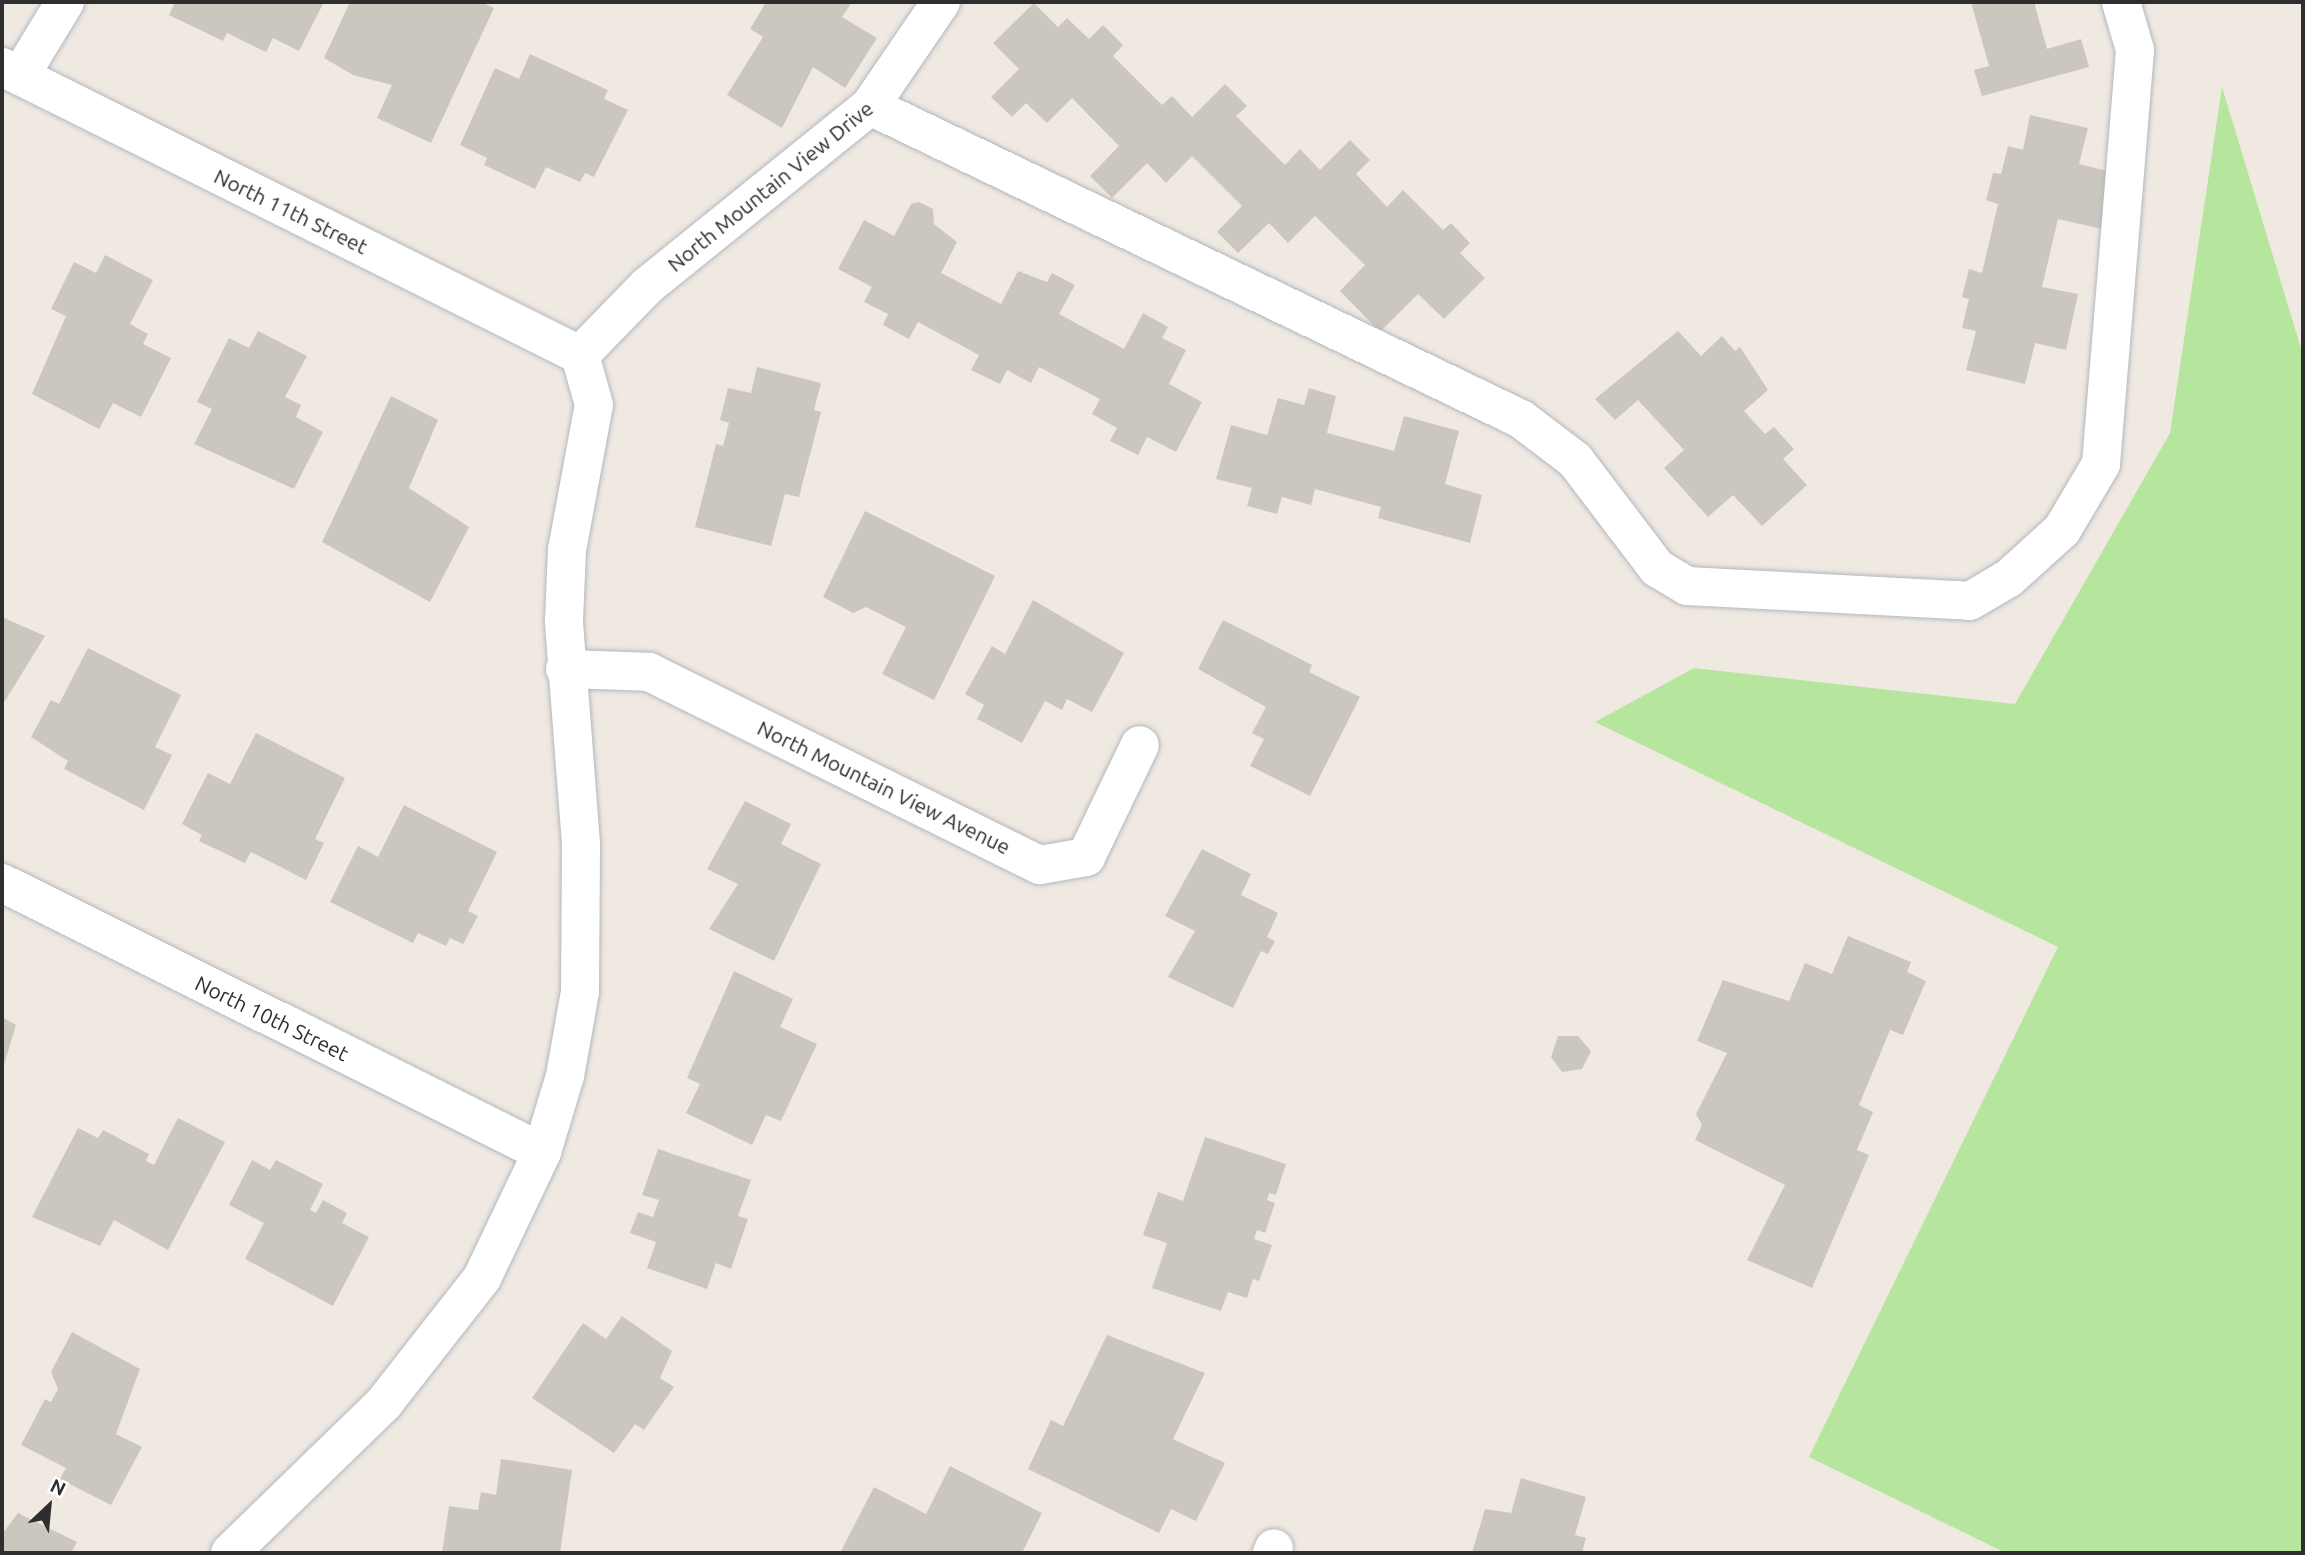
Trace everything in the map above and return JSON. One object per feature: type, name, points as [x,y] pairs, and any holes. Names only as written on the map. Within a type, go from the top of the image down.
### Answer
[{"type":"street","points":[[11,72],[65,2]]},
{"type":"street","name":"North Mountain View Drive","points":[[580,355],[647,286],[870,106],[941,2]]},
{"type":"street","points":[[870,106],[1521,419],[1575,460],[1657,568],[1688,586],[1970,601],[2009,579],[2062,530],[2101,464],[2135,50],[2121,2]]},
{"type":"street","name":"North 11th Street","points":[[11,72],[580,355]]},
{"type":"street","points":[[230,1553],[432,1349],[482,1278],[542,1152],[565,1076],[580,992],[580,844],[565,669],[567,550],[594,405],[580,355]]},
{"type":"street","name":"North Mountain View Avenue","points":[[565,669],[649,672],[1040,865],[1086,857],[1140,745]]},
{"type":"street","name":"North 10th Street","points":[[2,883],[542,1152]]},
{"type":"green space","points":[[2222,87],[2303,355],[2303,1553],[2006,1553],[1809,1457],[2058,947],[1595,722],[1694,668],[2015,704],[2170,433]]},
{"type":"building","points":[[175,2],[324,2],[299,51],[273,38],[266,52],[227,33],[223,41],[169,15]]},
{"type":"building","points":[[350,2],[481,2],[494,8],[431,143],[377,118],[392,85],[353,75],[324,58]]},
{"type":"building","points":[[766,2],[852,2],[842,17],[877,38],[845,88],[813,67],[782,128],[727,95],[763,37],[750,29]]},
{"type":"building","points":[[1971,2],[2034,2],[2047,49],[2081,39],[2089,67],[1982,96],[1974,70],[1989,66]]},
{"type":"building","points":[[1034,3],[1058,27],[1067,18],[1089,39],[1103,25],[1123,45],[1113,56],[1162,105],[1172,96],[1192,117],[1225,84],[1247,106],[1236,116],[1285,165],[1300,149],[1320,170],[1350,140],[1370,160],[1356,174],[1387,207],[1403,190],[1443,230],[1451,223],[1470,243],[1460,253],[1485,278],[1444,319],[1418,294],[1380,332],[1340,291],[1365,265],[1315,216],[1288,243],[1269,223],[1238,253],[1217,232],[1242,206],[1192,156],[1166,183],[1147,163],[1112,198],[1090,176],[1119,146],[1072,98],[1047,123],[1026,103],[1012,117],[991,97],[1019,69],[993,43]]},
{"type":"building","points":[[530,54],[608,90],[604,99],[628,110],[594,177],[585,173],[580,182],[546,167],[535,189],[484,165],[487,158],[460,145],[495,68],[519,79]]},
{"type":"building","points":[[2030,115],[2088,128],[2079,164],[2116,173],[2102,229],[2058,219],[2042,287],[2078,294],[2066,350],[2035,343],[2025,384],[1966,370],[1976,331],[1962,328],[1969,299],[1962,297],[1969,269],[1982,273],[1998,204],[1986,200],[1993,173],[2001,174],[2008,146],[2023,150]]},
{"type":"building","points":[[919,202],[933,209],[934,224],[957,242],[941,273],[1001,304],[1018,271],[1047,282],[1052,273],[1075,285],[1059,314],[1124,349],[1143,313],[1168,327],[1162,338],[1186,350],[1169,384],[1202,402],[1176,452],[1147,437],[1138,455],[1110,441],[1117,428],[1092,414],[1100,399],[1039,367],[1031,383],[1007,370],[1000,384],[971,370],[979,355],[918,322],[909,339],[883,325],[888,314],[864,302],[872,287],[838,269],[864,220],[894,236],[911,204]]},
{"type":"building","points":[[105,255],[153,280],[130,324],[148,334],[143,344],[171,358],[141,417],[113,403],[99,429],[32,394],[66,316],[51,309],[74,262],[96,273]]},
{"type":"building","points":[[258,331],[307,356],[285,397],[301,405],[296,417],[323,432],[294,489],[194,444],[212,409],[197,402],[229,338],[249,348]]},
{"type":"building","points":[[1678,331],[1701,356],[1722,336],[1735,351],[1740,347],[1768,390],[1744,411],[1765,434],[1774,427],[1794,449],[1783,459],[1807,485],[1762,526],[1733,495],[1708,517],[1664,468],[1684,450],[1638,400],[1615,420],[1595,399]]},
{"type":"building","points":[[757,367],[821,383],[814,410],[821,412],[799,497],[785,494],[771,546],[695,527],[716,444],[723,446],[729,423],[720,420],[728,388],[751,393]]},
{"type":"building","points":[[1309,388],[1336,396],[1327,433],[1394,451],[1404,416],[1459,431],[1445,484],[1482,495],[1470,543],[1378,518],[1381,507],[1315,489],[1311,505],[1282,497],[1277,514],[1247,506],[1252,488],[1216,479],[1231,425],[1267,435],[1278,398],[1304,405]]},
{"type":"building","points":[[391,396],[438,420],[409,488],[469,527],[430,602],[322,542]]},
{"type":"building","points":[[865,511],[995,576],[934,700],[882,674],[906,627],[866,607],[853,613],[823,597]]},
{"type":"building","points":[[1033,600],[1124,653],[1092,712],[1067,699],[1062,710],[1045,701],[1022,743],[977,719],[984,705],[965,694],[992,646],[1005,654]]},
{"type":"building","points":[[2,617],[45,636],[5,701],[2,700]]},
{"type":"building","points":[[1223,620],[1312,665],[1309,672],[1360,697],[1310,796],[1250,766],[1264,739],[1252,733],[1266,707],[1198,669]]},
{"type":"building","points":[[88,648],[181,695],[155,747],[172,755],[144,810],[64,769],[68,761],[31,737],[51,700],[59,704]]},
{"type":"building","points":[[256,733],[345,778],[315,839],[324,843],[306,880],[251,852],[245,863],[199,841],[202,835],[182,824],[208,773],[230,784]]},
{"type":"building","points":[[745,801],[791,824],[781,844],[821,864],[774,961],[709,929],[738,884],[707,869]]},
{"type":"building","points":[[404,805],[497,852],[468,911],[478,916],[463,944],[450,938],[446,946],[418,933],[413,943],[330,902],[358,846],[378,857]]},
{"type":"building","points":[[1202,849],[1251,874],[1241,895],[1278,913],[1267,937],[1275,941],[1268,954],[1261,951],[1233,1008],[1168,977],[1195,931],[1165,916]]},
{"type":"building","points":[[1848,936],[1911,962],[1907,972],[1926,981],[1903,1035],[1890,1030],[1859,1105],[1873,1112],[1857,1150],[1869,1155],[1812,1288],[1747,1260],[1785,1185],[1695,1140],[1702,1125],[1696,1114],[1727,1053],[1697,1041],[1723,980],[1789,1001],[1805,963],[1832,974]]},
{"type":"building","points":[[734,971],[793,999],[780,1027],[817,1044],[781,1121],[766,1115],[752,1145],[686,1113],[700,1084],[687,1078]]},
{"type":"building","points":[[2,1017],[16,1025],[2,1071]]},
{"type":"building","points":[[1558,1036],[1578,1036],[1591,1051],[1582,1069],[1562,1072],[1551,1057]]},
{"type":"building","points":[[178,1118],[225,1142],[168,1250],[114,1220],[100,1246],[32,1217],[78,1128],[98,1138],[103,1130],[149,1154],[146,1161],[154,1165]]},
{"type":"building","points":[[1205,1137],[1286,1164],[1276,1195],[1269,1193],[1267,1200],[1275,1203],[1265,1233],[1257,1230],[1254,1239],[1272,1245],[1259,1281],[1253,1279],[1247,1298],[1228,1292],[1221,1311],[1152,1288],[1167,1243],[1143,1235],[1158,1192],[1183,1201]]},
{"type":"building","points":[[658,1149],[751,1180],[738,1216],[748,1219],[731,1269],[716,1263],[707,1289],[647,1268],[656,1242],[630,1233],[638,1212],[653,1217],[659,1200],[642,1195]]},
{"type":"building","points":[[252,1160],[270,1170],[276,1160],[323,1184],[310,1210],[316,1213],[323,1200],[347,1213],[342,1223],[369,1237],[333,1306],[245,1259],[264,1223],[229,1205]]},
{"type":"building","points":[[622,1316],[672,1351],[660,1378],[674,1387],[644,1430],[635,1424],[614,1453],[532,1398],[583,1323],[606,1339]]},
{"type":"building","points":[[72,1332],[140,1369],[116,1434],[142,1447],[111,1505],[60,1479],[66,1468],[21,1445],[45,1399],[51,1402],[58,1389],[51,1372]]},
{"type":"building","points":[[1107,1335],[1205,1373],[1173,1439],[1225,1463],[1196,1521],[1171,1509],[1159,1533],[1028,1469],[1051,1420],[1063,1426]]},
{"type":"building","points":[[501,1459],[572,1470],[560,1553],[442,1553],[449,1506],[478,1510],[481,1492],[496,1495]]},
{"type":"building","points":[[950,1466],[1042,1513],[1022,1553],[840,1553],[874,1487],[926,1514]]},
{"type":"building","points":[[1521,1478],[1586,1497],[1575,1535],[1586,1538],[1582,1553],[1472,1553],[1485,1509],[1511,1513]]},
{"type":"building","points":[[18,1513],[77,1542],[71,1553],[2,1553],[2,1534]]}]
